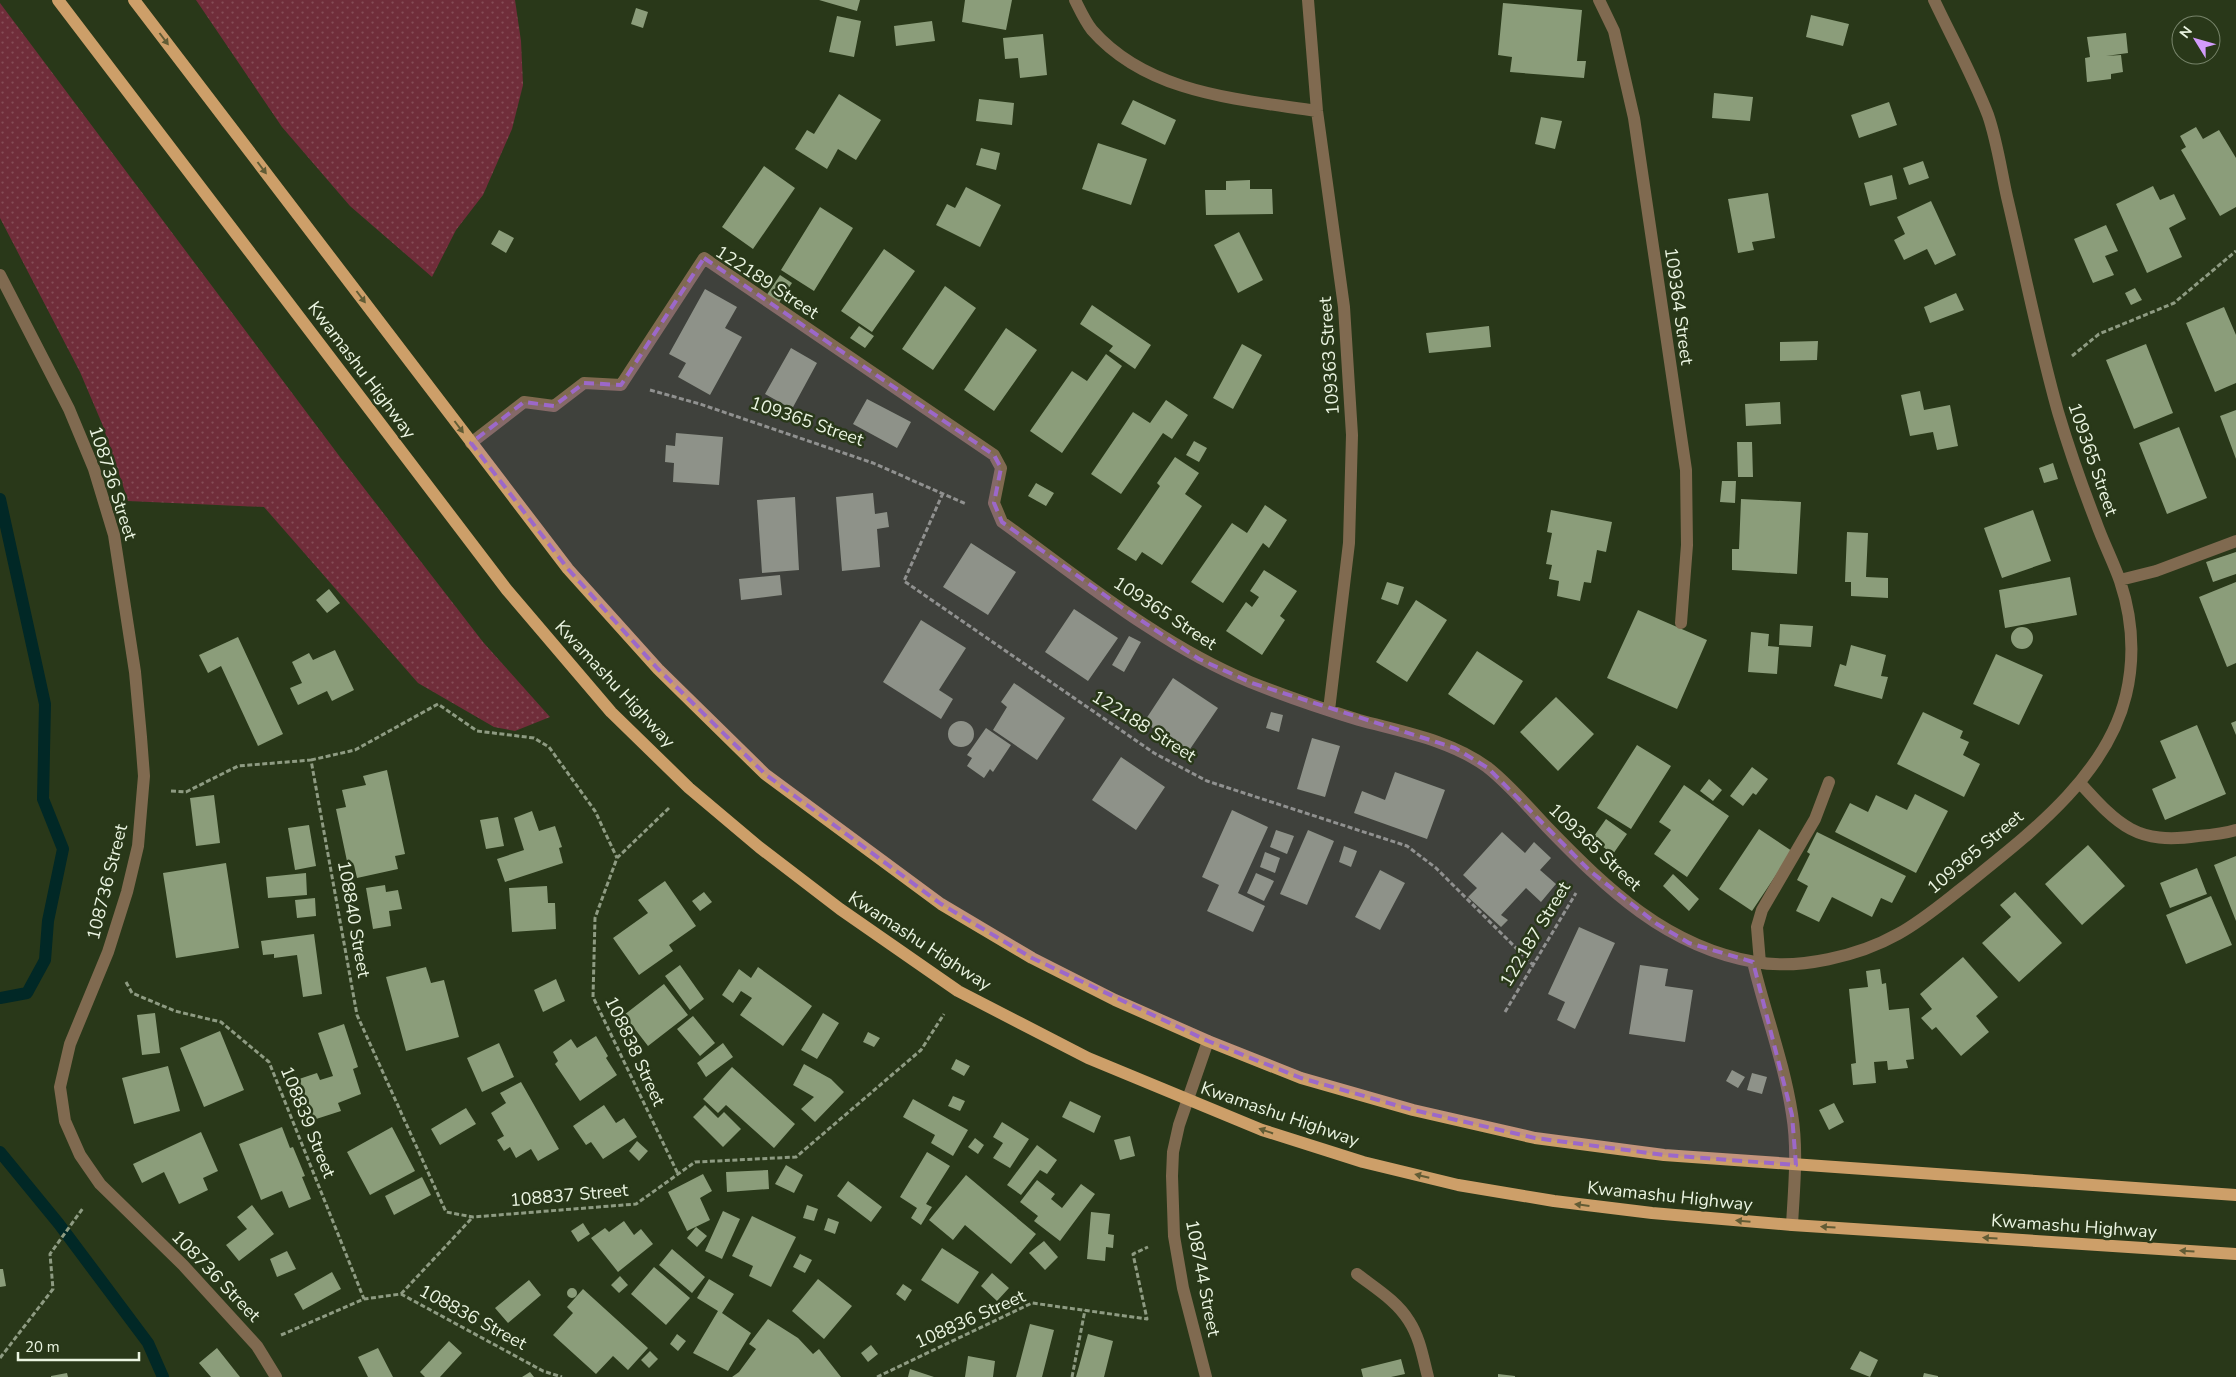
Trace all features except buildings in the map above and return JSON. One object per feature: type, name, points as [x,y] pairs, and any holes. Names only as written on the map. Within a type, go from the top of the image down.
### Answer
[{"type":"main road","name":"Kwamashu Highway","points":[[58,0],[507,590],[611,712],[689,788],[759,847],[840,909],[958,991],[1088,1058],[1262,1130],[1363,1162],[1458,1185],[1554,1201],[1642,1212],[1792,1225],[2236,1254]]},
{"type":"main road","points":[[134,0],[568,569],[658,669],[765,774],[941,904],[1032,958],[1115,1000],[1208,1041],[1302,1078],[1413,1110],[1535,1138],[1664,1155],[2236,1195]]},
{"type":"street","points":[[1075,0],[1091,28],[1110,48],[1134,66],[1181,87],[1317,111]]},
{"type":"street","name":"109363 Street","points":[[1308,0],[1317,111],[1344,307],[1352,435],[1349,543],[1329,710]]},
{"type":"street","name":"109364 Street","points":[[1599,0],[1614,31],[1634,118],[1686,470],[1686,545],[1681,623]]},
{"type":"street","name":"109365 Street","points":[[1002,522],[1127,611],[1199,659],[1252,683],[1329,710],[1455,748],[1488,768],[1590,871],[1658,924],[1690,943],[1756,962],[1772,964],[1818,961],[1857,952],[1897,935],[1930,912],[1999,857],[2054,809],[2080,783],[2118,724],[2127,692],[2132,653],[2129,617],[2120,580],[2085,495],[2047,373],[1988,117],[1934,0]]},
{"type":"street","name":"122189 Street","points":[[621,385],[704,258],[994,455],[1001,468],[994,503],[1002,522]]},
{"type":"street","name":"108736 Street","points":[[0,275],[70,409],[94,469],[114,535],[135,672],[144,776],[138,846],[126,892],[108,952],[70,1044],[60,1087],[65,1121],[80,1154],[100,1184],[183,1265],[257,1346],[276,1377]]},
{"type":"street","points":[[471,443],[524,402],[554,406],[584,383],[621,385]]},
{"type":"street","points":[[2120,580],[2156,571],[2236,541]]},
{"type":"street","points":[[1792,1225],[1796,1165],[1792,1115],[1778,1051],[1763,1002],[1756,962],[1757,927],[1762,910],[1815,819],[1829,782]]},
{"type":"street","points":[[2080,783],[2101,806],[2125,826],[2147,837],[2172,840],[2236,830]]},
{"type":"street","name":"108744 Street","points":[[1206,1377],[1183,1288],[1174,1236],[1173,1152],[1187,1100],[1208,1041]]},
{"type":"street","points":[[1357,1274],[1396,1305],[1410,1322],[1418,1341],[1428,1377]]},
{"type":"path","points":[[2047,373],[2099,334],[2174,303],[2236,251]]},
{"type":"path","name":"109365 Street","points":[[621,385],[651,390],[700,404],[874,463],[943,493],[1002,522]]},
{"type":"path","name":"122188 Street","points":[[943,493],[904,581],[1154,753],[1207,781],[1407,846],[1436,868],[1533,965]]},
{"type":"path","points":[[143,791],[186,792],[238,766],[311,760],[355,750],[438,704],[477,731],[534,738],[549,747],[595,811],[617,858]]},
{"type":"path","name":"108840 Street","points":[[311,760],[357,1015],[446,1212],[473,1217]]},
{"type":"path","name":"108838 Street","points":[[678,1174],[593,997],[595,918],[617,858],[689,788]]},
{"type":"path","name":"122187 Street","points":[[1505,1012],[1590,871]]},
{"type":"path","name":"108839 Street","points":[[108,952],[132,994],[175,1011],[221,1022],[269,1062],[364,1299]]},
{"type":"path","name":"108837 Street","points":[[473,1217],[636,1204],[695,1162],[796,1157],[921,1050],[958,991]]},
{"type":"path","points":[[0,1358],[53,1289],[50,1254],[81,1211]]},
{"type":"path","points":[[401,1294],[473,1217]]},
{"type":"path","name":"108836 Street","points":[[877,1377],[1032,1303],[1146,1319],[1133,1254],[1174,1236]]},
{"type":"path","name":"108836 Street","points":[[257,1346],[364,1299],[401,1294],[543,1371],[562,1377]]},
{"type":"path","points":[[1072,1377],[1085,1310]]},
{"type":"highlighted area","points":[[704,258],[994,455],[1001,468],[994,503],[1002,522],[1127,611],[1199,659],[1252,683],[1455,748],[1488,768],[1590,871],[1657,924],[1689,943],[1753,962],[1792,1115],[1796,1165],[1664,1155],[1535,1138],[1413,1110],[1301,1078],[1208,1041],[1032,958],[941,904],[765,774],[658,669],[568,569],[471,443],[524,402],[554,406],[584,383],[621,385]]},
{"type":"shaded area","points":[[196,0],[515,0],[521,41],[523,85],[512,129],[483,195],[456,230],[432,277],[350,206],[282,127]]},
{"type":"shaded area","points":[[0,3],[340,457],[483,642],[550,717],[515,731],[494,727],[418,683],[264,507],[128,501],[103,426],[80,372],[0,218]]},
{"type":"waterway","points":[[0,499],[45,704],[43,799],[63,849],[48,921],[45,960],[27,993],[0,998]]},
{"type":"waterway","points":[[0,1152],[59,1224],[148,1343],[163,1377]]}]
